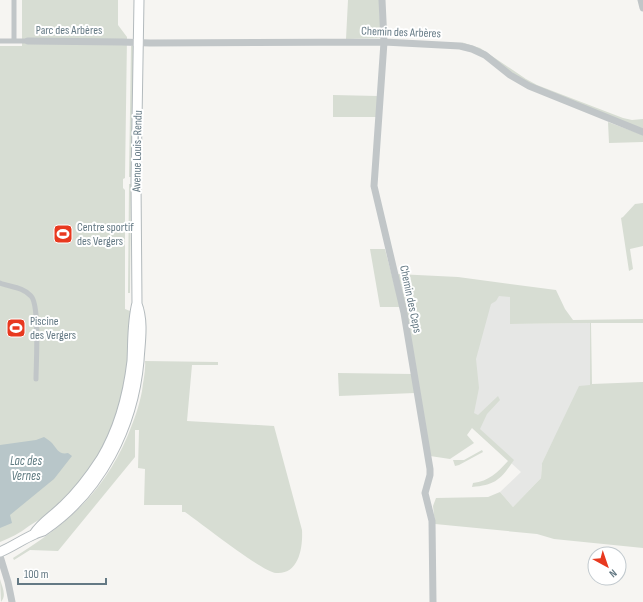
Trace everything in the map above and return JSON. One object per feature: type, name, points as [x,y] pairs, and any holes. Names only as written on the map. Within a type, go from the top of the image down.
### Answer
[{"type":"main road","name":"Avenue Louis-Rendu","points":[[0,552],[34,534],[40,525],[62,508],[80,489],[101,458],[115,431],[123,408],[129,382],[134,317],[137,303],[136,181],[139,0]]},
{"type":"street","points":[[14,0],[14,41]]},
{"type":"street","name":"Chemin des Ceps","points":[[382,0],[384,42],[374,186],[404,313],[430,469],[430,475],[425,493],[432,521],[433,602]]},
{"type":"street","points":[[640,0],[643,8]]},
{"type":"street","name":"Parc des Arbères","points":[[0,41],[138,43]]},
{"type":"street","name":"Chemin des Arbères","points":[[138,43],[384,42],[460,46],[472,49],[485,55],[510,75],[529,86],[643,132]]},
{"type":"street","points":[[0,283],[17,287],[29,294],[35,301],[36,379]]},
{"type":"street","points":[[0,556],[8,580],[12,602],[17,602]]},
{"type":"shaded area","name":"Centre sportif des Vergers","points":[[22,0],[118,0],[118,25],[127,37],[125,178],[123,179],[123,188],[125,190],[125,309],[130,311],[129,337],[125,381],[121,400],[108,436],[89,468],[66,498],[52,511],[19,533],[0,542],[0,46],[22,46]]},
{"type":"shaded area","points":[[348,0],[379,0],[381,38],[346,39]]},
{"type":"shaded area","points":[[461,42],[480,48],[537,85],[623,118],[632,120],[643,119],[643,129],[534,86]]},
{"type":"shaded area","points":[[131,46],[134,46],[131,177],[129,177]]},
{"type":"shaded area","points":[[333,95],[378,96],[377,117],[333,117]]},
{"type":"shaded area","points":[[608,122],[643,135],[643,142],[609,143]]},
{"type":"shaded area","points":[[129,184],[131,184],[130,293],[128,293]]},
{"type":"shaded area","points":[[643,203],[643,246],[630,249],[633,269],[629,271],[621,218],[635,204]]},
{"type":"shaded area","points":[[370,249],[385,249],[400,307],[380,307]]},
{"type":"shaded area","points":[[397,274],[458,277],[556,290],[565,309],[573,320],[643,319],[643,323],[591,323],[592,384],[643,382],[643,548],[554,539],[537,534],[435,524],[433,506],[436,498],[488,497],[500,492],[513,507],[541,478],[542,463],[579,386],[590,385],[590,323],[510,324],[510,297],[499,296],[496,301],[491,304],[476,359],[479,388],[474,413],[478,415],[498,396],[500,400],[487,414],[480,429],[514,460],[497,480],[487,485],[472,487],[473,483],[492,476],[508,461],[472,428],[467,435],[474,443],[450,459],[430,456]]},
{"type":"shaded area","points":[[488,295],[510,296],[510,324],[590,323],[590,385],[553,441],[542,463],[541,478],[513,507],[500,492],[521,472],[470,426],[471,400],[468,361]]},
{"type":"shaded area","points":[[145,361],[218,362],[218,365],[192,365],[187,421],[274,426],[302,530],[302,544],[298,559],[290,570],[276,573],[258,565],[185,512],[182,512],[182,505],[144,505],[145,469],[138,468],[139,430],[135,430],[135,457],[58,551],[30,550],[14,560],[13,558],[32,546],[66,520],[95,491],[107,474],[128,435],[136,413],[142,391]]},
{"type":"shaded area","points":[[338,373],[412,374],[415,393],[339,396]]},
{"type":"shaded area","points":[[482,450],[483,452],[455,466],[453,460],[464,460]]},
{"type":"shaded area","points":[[0,579],[4,594],[1,602]]},
{"type":"water","name":"Lac des Vernes","points":[[44,437],[60,452],[68,453],[72,456],[54,479],[10,515],[12,523],[0,528],[0,445],[36,440]]},
{"type":"place","name":"Centre sportif des Vergers","points":[[63,234]]},
{"type":"place","name":"Piscine des Vergers","points":[[16,328]]}]
